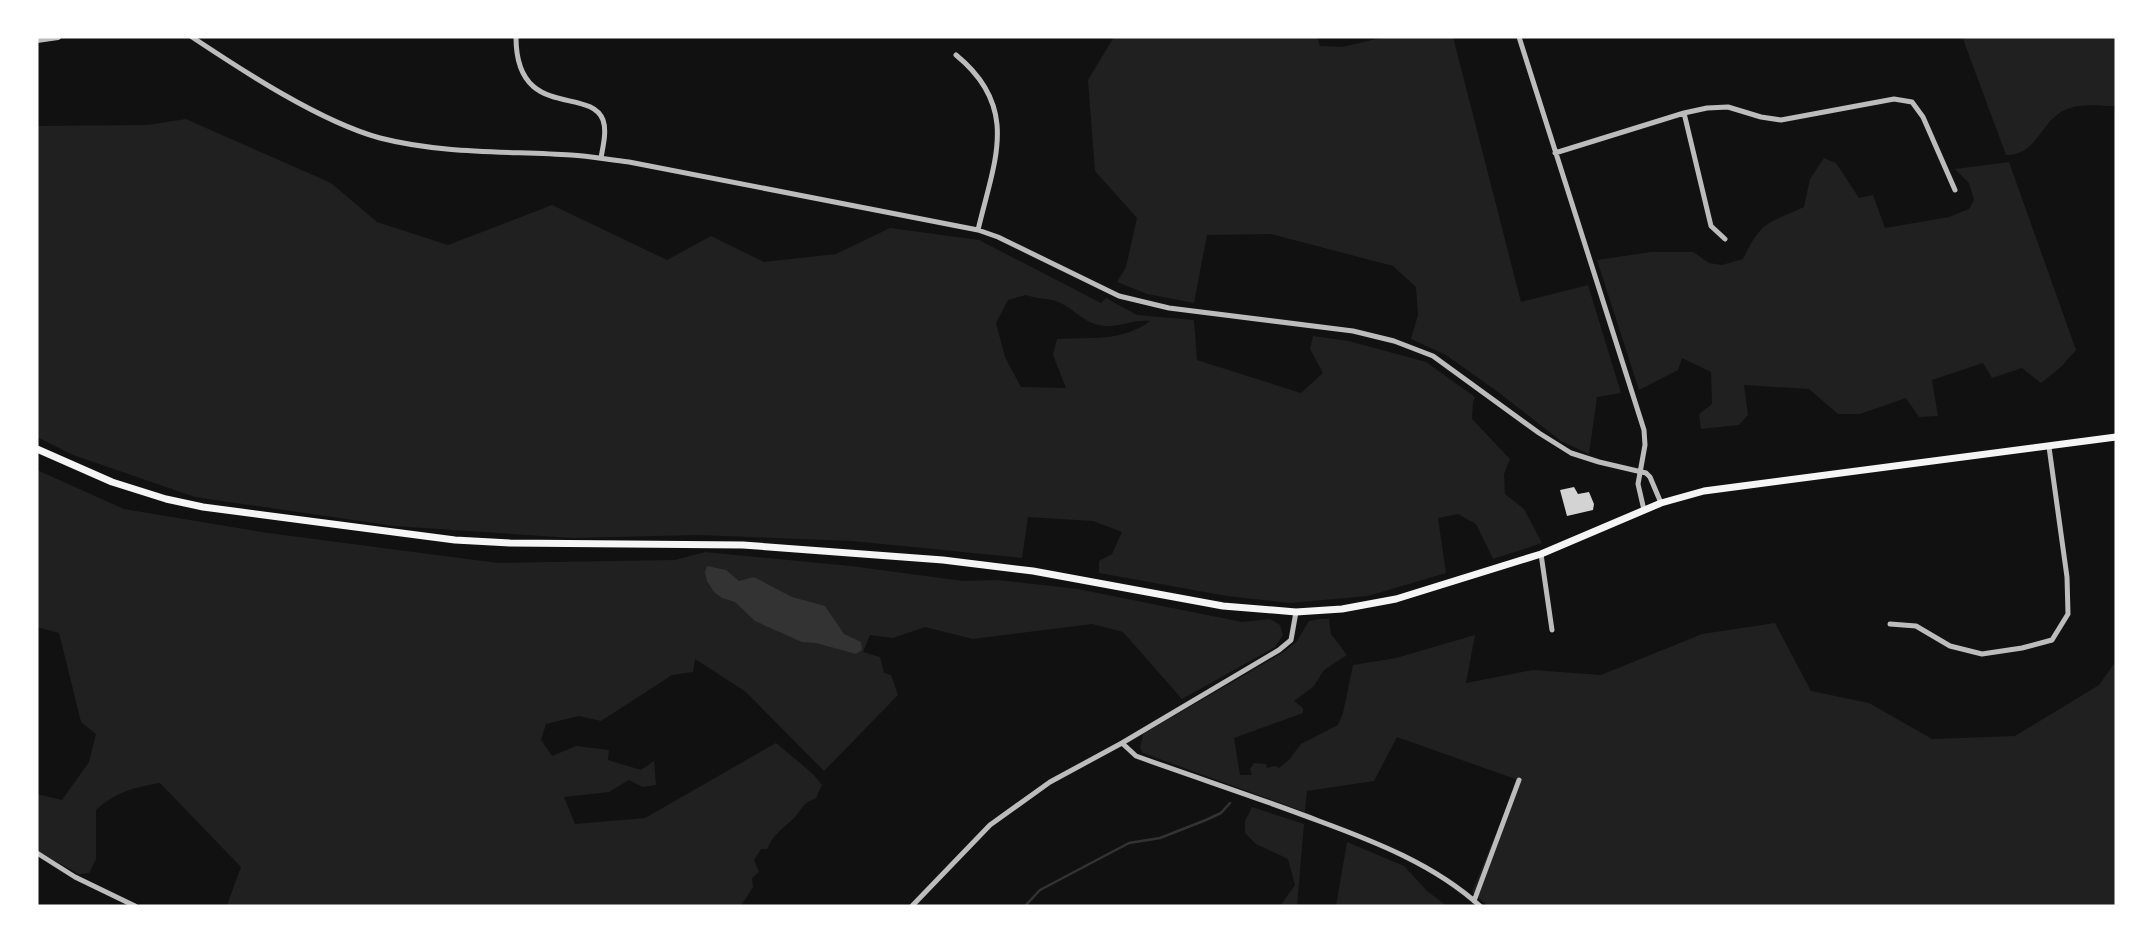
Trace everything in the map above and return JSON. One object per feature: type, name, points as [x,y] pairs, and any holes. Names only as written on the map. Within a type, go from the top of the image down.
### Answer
[{"type":"main road","points":[[37,449],[112,482],[166,499],[203,507],[353,527],[455,540],[510,543],[731,544],[943,560],[1033,570],[1223,606],[1296,611],[1342,609],[1396,600],[1541,554],[1661,503],[1704,491],[2116,437]]},
{"type":"street","points":[[37,40],[58,37]]},
{"type":"street","points":[[192,37],[320,114],[378,137],[422,146],[601,158],[978,230],[998,237],[1119,296],[1169,308],[1353,331],[1394,341],[1433,356],[1571,453],[1599,463],[1640,471],[1650,477],[1661,503]]},
{"type":"street","points":[[516,37],[520,64],[533,87],[542,93],[591,108],[599,114],[604,130],[601,158]]},
{"type":"street","points":[[1519,37],[1644,430],[1645,445],[1639,490],[1644,510]]},
{"type":"street","points":[[956,55],[983,82],[992,99],[999,126],[998,144],[978,230]]},
{"type":"street","points":[[1555,153],[1707,108],[1728,107],[1781,120],[1894,99],[1912,102],[1923,117],[1955,190]]},
{"type":"street","points":[[1684,113],[1711,226],[1725,239]]},
{"type":"street","points":[[1890,624],[1916,626],[1950,646],[1982,654],[2052,640],[2068,614],[2067,577],[2049,447]]},
{"type":"street","points":[[1541,554],[1552,630]]},
{"type":"street","points":[[912,906],[990,825],[1050,782],[1122,743],[1279,650],[1291,640],[1296,611]]},
{"type":"street","points":[[1122,743],[1136,756],[1388,848],[1431,872],[1480,906]]},
{"type":"street","points":[[1474,901],[1518,780]]},
{"type":"street","points":[[37,853],[75,877],[135,906]]},
{"type":"shaded area","points":[[1114,37],[1317,37],[1320,46],[1342,47],[1385,37],[1453,37],[1521,302],[1588,285],[1621,393],[1597,397],[1589,454],[1561,441],[1446,355],[1411,339],[1418,315],[1416,287],[1393,266],[1271,234],[1207,235],[1194,303],[1147,294],[1117,282],[1126,267],[1137,218],[1095,171],[1088,80]]},
{"type":"shaded area","points":[[2116,37],[2116,106],[2088,105],[2067,109],[2054,118],[2024,151],[2006,155],[1963,39]]},
{"type":"shaded area","points":[[186,119],[331,183],[377,222],[448,245],[552,205],[667,260],[711,236],[764,262],[836,254],[890,228],[979,240],[1101,303],[1106,298],[1137,315],[1194,320],[1197,360],[1301,393],[1323,373],[1310,349],[1313,336],[1349,341],[1426,362],[1475,397],[1472,419],[1510,459],[1504,474],[1505,494],[1524,509],[1542,543],[1493,559],[1476,524],[1458,514],[1438,518],[1446,573],[1368,596],[1289,603],[1227,596],[1099,573],[1099,561],[1112,554],[1122,532],[1093,521],[1028,517],[1022,558],[852,541],[698,535],[572,538],[394,526],[195,497],[73,455],[37,437],[37,126],[148,125]],"holes":[[[1026,295],[1058,302],[1099,325],[1150,321],[1139,328],[1117,335],[1057,339],[1053,355],[1066,388],[1021,387],[1005,357],[996,323],[1008,300]]]},
{"type":"shaded area","points":[[1824,158],[1836,163],[1859,198],[1873,195],[1885,228],[1949,217],[1969,209],[1974,200],[1969,183],[1955,169],[2009,162],[2076,350],[2041,383],[2022,368],[1992,378],[1983,363],[1932,380],[1938,416],[1919,417],[1906,398],[1860,414],[1838,414],[1809,389],[1744,385],[1748,415],[1739,425],[1701,429],[1699,414],[1712,404],[1711,372],[1682,358],[1678,370],[1639,390],[1597,260],[1651,252],[1693,252],[1709,263],[1722,265],[1743,259],[1761,230],[1773,221],[1804,207],[1810,179]]},
{"type":"shaded area","points":[[37,470],[124,509],[268,533],[498,563],[675,560],[705,552],[851,566],[963,581],[997,580],[1078,589],[1242,622],[1270,619],[1280,625],[1283,635],[1275,647],[1182,699],[1123,632],[1092,624],[973,639],[925,627],[893,638],[870,635],[863,652],[880,657],[884,673],[891,675],[898,695],[824,771],[746,692],[695,659],[693,672],[672,675],[601,721],[579,716],[546,724],[541,740],[552,756],[576,746],[609,750],[608,760],[641,770],[654,761],[656,785],[643,787],[629,780],[609,792],[564,797],[575,824],[645,818],[776,743],[813,774],[822,785],[816,798],[804,805],[775,836],[767,849],[761,849],[754,860],[759,872],[752,878],[753,887],[741,906],[227,905],[241,867],[160,783],[126,791],[96,810],[96,859],[89,873],[79,874],[37,851],[37,794],[62,800],[89,762],[96,734],[81,722],[59,633],[37,627]]},
{"type":"shaded area","points":[[707,566],[726,570],[739,581],[754,577],[792,597],[825,606],[844,634],[861,642],[862,650],[856,654],[802,642],[755,621],[735,602],[714,592],[707,581]]},
{"type":"shaded area","points":[[1329,619],[1331,634],[1347,655],[1324,670],[1314,686],[1294,701],[1303,708],[1303,713],[1234,738],[1240,775],[1252,775],[1250,769],[1254,763],[1266,764],[1267,768],[1279,768],[1301,744],[1338,725],[1353,665],[1396,658],[1475,635],[1466,683],[1533,670],[1601,675],[1702,634],[1775,623],[1811,691],[1869,703],[1932,739],[2015,736],[2099,685],[2116,661],[2116,906],[1488,906],[1472,892],[1518,780],[1397,737],[1374,781],[1307,791],[1305,812],[1143,753],[1140,748],[1143,734],[1284,652],[1297,641],[1309,621]]},
{"type":"shaded area","points":[[1252,807],[1304,824],[1297,906],[1280,906],[1295,885],[1288,859],[1256,844],[1245,833],[1245,821]]},
{"type":"shaded area","points":[[1347,842],[1404,866],[1427,891],[1447,906],[1336,906]]},
{"type":"building","points":[[1574,487],[1578,494],[1589,492],[1594,504],[1593,510],[1567,516],[1560,490]]},
{"type":"waterway","points":[[1025,906],[1040,890],[1129,843],[1160,838],[1206,820],[1221,813],[1230,803]]}]
